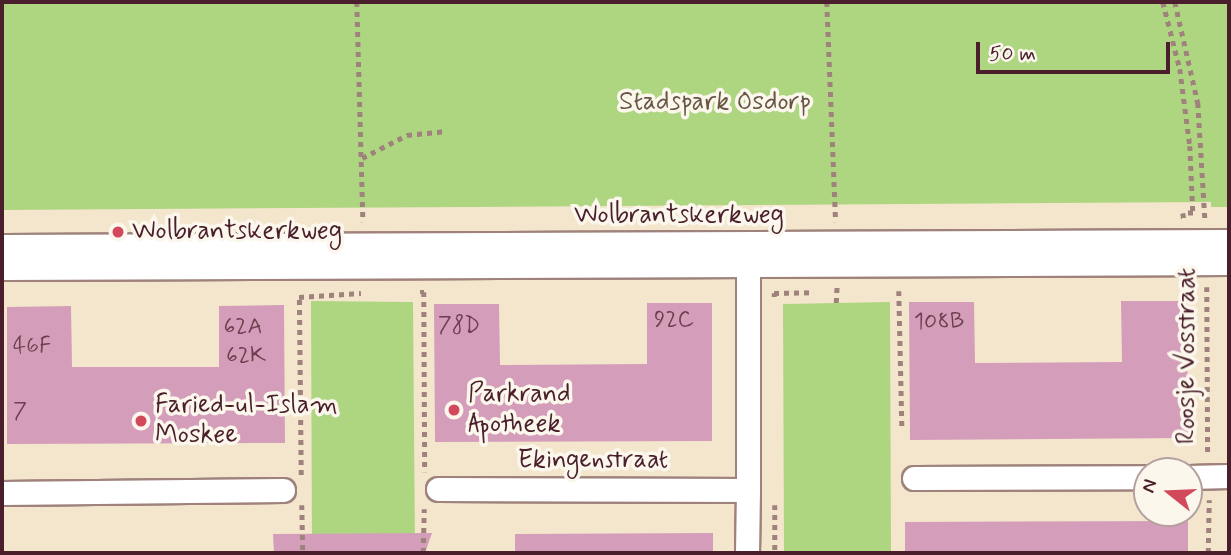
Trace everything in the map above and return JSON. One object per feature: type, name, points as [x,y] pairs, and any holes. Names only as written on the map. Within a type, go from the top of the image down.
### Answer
[{"type":"street","name":"Wolbrantskerkweg","points":[[837,255],[1184,240],[1229,241]]},
{"type":"street","name":"Wolbrantskerkweg","points":[[2,246],[363,255],[837,255],[1218,263]]},
{"type":"street","name":"Wolbrantskerkweg","points":[[2,268],[363,255]]},
{"type":"street","points":[[747,553],[748,255]]},
{"type":"street","points":[[914,478],[1133,477]]},
{"type":"street","name":"Ekingenstraat","points":[[429,488],[748,490]]},
{"type":"street","points":[[2,493],[295,493]]},
{"type":"path","points":[[303,553],[295,493],[299,298],[364,293],[357,2]]},
{"type":"path","points":[[827,2],[837,255],[836,303]]},
{"type":"path","points":[[1163,2],[1180,69],[1190,146],[1193,213],[1184,212],[1184,240]]},
{"type":"path","points":[[1175,2],[1198,103],[1205,218]]},
{"type":"path","points":[[362,158],[407,135],[447,131]]},
{"type":"path","name":"Roosje Vosstraat","points":[[1208,553],[1218,263]]},
{"type":"path","points":[[774,306],[774,293],[850,291]]},
{"type":"path","points":[[889,291],[902,291],[902,428]]},
{"type":"path","points":[[412,292],[424,292],[429,488],[423,553]]},
{"type":"path","points":[[775,498],[775,553]]},
{"type":"green space","name":"Stadspark Osdorp","points":[[2,2],[1229,2],[1229,207],[1211,207],[1211,202],[2,210]]},
{"type":"green space","points":[[311,301],[413,302],[415,553],[312,553]]},
{"type":"green space","points":[[890,302],[891,553],[784,553],[783,304]]},
{"type":"building","points":[[1121,301],[1187,301],[1188,438],[910,440],[909,302],[974,302],[975,363],[1122,362]]},
{"type":"building","points":[[647,303],[712,303],[712,441],[435,442],[434,304],[499,304],[500,365],[647,364]]},
{"type":"building","points":[[284,305],[285,443],[7,444],[7,307],[71,306],[72,367],[219,367],[219,306]]},
{"type":"building","points":[[1133,521],[1133,527],[1188,527],[1188,553],[905,553],[905,522]]},
{"type":"building","points":[[432,533],[425,553],[274,553],[273,534]]},
{"type":"building","points":[[713,533],[713,553],[515,553],[515,534]]},
{"type":"place","name":"Wolbrantskerkweg","points":[[118,232]]},
{"type":"place","name":"Parkrand Apotheek","points":[[454,410]]},
{"type":"place","name":"Faried-ul-Islam Moskee","points":[[141,421]]}]
